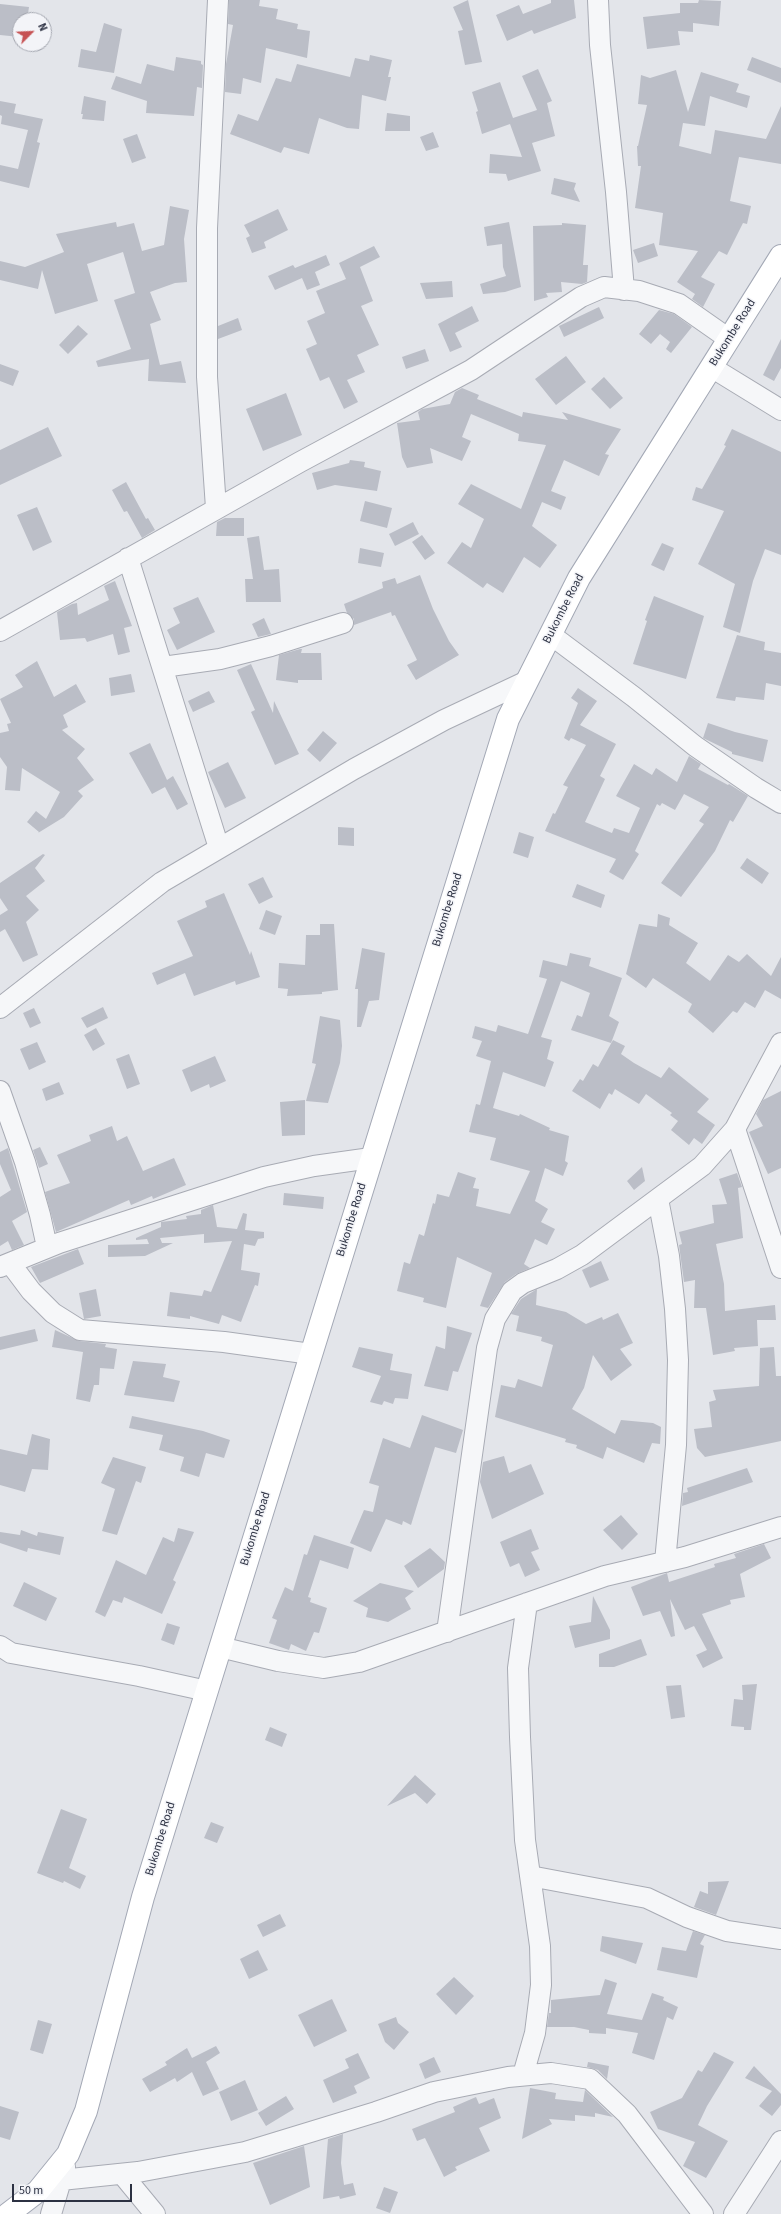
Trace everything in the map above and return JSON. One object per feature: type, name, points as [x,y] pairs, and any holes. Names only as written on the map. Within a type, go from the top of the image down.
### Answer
[{"type":"main road","name":"Bukombe Road","points":[[8,2214],[38,2191],[68,2154],[86,2111],[143,1897],[508,719],[579,578],[781,256]]},
{"type":"street","points":[[216,508],[207,377],[207,228],[218,0]]},
{"type":"street","points":[[598,0],[600,45],[616,192],[624,290]]},
{"type":"street","points":[[0,631],[216,508],[471,370],[581,297],[604,287],[640,291],[679,304],[729,339]]},
{"type":"street","points":[[712,367],[781,410]]},
{"type":"street","points":[[128,558],[219,848]]},
{"type":"street","points":[[163,668],[220,659],[271,646],[343,623]]},
{"type":"street","points":[[551,635],[634,697],[695,746],[756,788],[781,803]]},
{"type":"street","points":[[0,1008],[162,882],[354,769],[430,727],[527,681]]},
{"type":"street","points":[[447,1632],[487,1348],[495,1319],[512,1291],[582,1255],[702,1166],[735,1129],[781,1043]]},
{"type":"street","points":[[0,1091],[27,1169],[47,1247]]},
{"type":"street","points":[[735,1129],[781,1268]]},
{"type":"street","points":[[311,1354],[224,1342],[80,1330],[53,1313],[5,1265],[47,1247],[264,1176],[314,1166],[371,1158]]},
{"type":"street","points":[[658,1199],[669,1256],[675,1309],[678,1360],[676,1445],[665,1562]]},
{"type":"street","points":[[220,1647],[278,1661],[324,1668],[359,1662],[605,1576],[665,1562],[781,1527]]},
{"type":"street","points":[[524,2075],[535,2033],[541,1985],[540,1946],[525,1840],[518,1668],[527,1603]]},
{"type":"street","points":[[0,1646],[11,1653],[139,1676],[206,1691]]},
{"type":"street","points":[[530,1876],[647,1898],[687,1917],[727,1931],[781,1938]]},
{"type":"street","points":[[61,2180],[122,2174],[245,2152],[376,2112],[434,2092],[524,2075],[551,2073],[590,2079],[627,2114],[703,2214]]},
{"type":"street","points":[[734,2214],[781,2141]]},
{"type":"street","points":[[51,2214],[68,2154]]},
{"type":"street","points":[[122,2174],[155,2214]]},
{"type":"building","points":[[229,0],[260,0],[259,6],[278,9],[276,19],[298,24],[297,29],[310,31],[307,58],[266,48],[261,83],[243,78],[241,94],[225,92],[226,64],[233,25],[228,24]]},
{"type":"building","points":[[468,0],[482,62],[465,65],[458,31],[463,30],[453,7]]},
{"type":"building","points":[[551,0],[574,0],[576,18],[534,34],[532,30],[507,41],[496,15],[519,5],[523,14],[551,3]]},
{"type":"building","points":[[699,0],[721,1],[719,26],[693,23],[693,32],[678,31],[680,45],[647,49],[643,17],[680,13],[680,3],[698,3]]},
{"type":"building","points":[[0,4],[29,7],[28,12],[12,12],[12,36],[0,35]]},
{"type":"building","points":[[104,23],[122,29],[114,73],[78,67],[81,49],[96,52]]},
{"type":"building","points":[[370,55],[392,60],[388,77],[391,77],[386,101],[362,95],[359,129],[347,128],[319,118],[309,154],[284,147],[281,153],[230,134],[238,114],[258,121],[276,78],[291,82],[297,64],[350,77],[355,58],[369,61]]},
{"type":"building","points":[[176,57],[201,61],[201,64],[203,65],[202,88],[197,87],[194,116],[146,113],[147,101],[111,89],[116,76],[141,84],[147,64],[174,71]]},
{"type":"building","points":[[752,57],[781,68],[781,83],[747,70]]},
{"type":"building","points":[[538,69],[552,101],[547,103],[555,136],[532,143],[541,171],[508,181],[506,174],[489,173],[490,154],[522,157],[510,124],[482,134],[476,112],[478,111],[472,92],[500,82],[513,118],[537,110],[522,76]]},
{"type":"building","points":[[676,70],[688,112],[701,72],[739,84],[736,92],[750,96],[747,108],[710,96],[705,126],[683,123],[679,146],[711,154],[715,130],[766,139],[781,106],[781,164],[739,157],[730,201],[751,206],[747,224],[743,223],[727,255],[719,251],[701,277],[715,284],[703,307],[692,299],[695,294],[677,282],[698,251],[659,245],[663,213],[635,208],[641,166],[638,166],[637,146],[647,105],[638,104],[641,75],[650,78]]},
{"type":"building","points":[[84,96],[106,101],[104,121],[82,119],[83,114],[81,114]]},
{"type":"building","points":[[0,101],[16,104],[14,113],[43,119],[37,142],[40,143],[29,188],[0,181],[0,165],[18,169],[28,130],[1,124],[2,116],[0,115]]},
{"type":"building","points":[[387,113],[410,116],[410,131],[385,131]]},
{"type":"building","points":[[433,132],[439,147],[426,151],[420,137]]},
{"type":"building","points":[[137,134],[146,158],[132,163],[123,139]]},
{"type":"building","points":[[554,178],[576,183],[574,189],[580,202],[551,194]]},
{"type":"building","points":[[170,206],[189,210],[184,239],[187,282],[175,283],[150,292],[161,320],[150,324],[160,365],[181,361],[186,383],[148,381],[149,359],[98,367],[96,361],[131,349],[114,300],[135,293],[123,252],[87,264],[98,301],[55,314],[42,270],[38,289],[0,280],[0,261],[25,267],[64,252],[56,234],[116,222],[117,227],[134,223],[142,251],[164,245]]},
{"type":"building","points":[[278,209],[288,230],[264,242],[266,248],[252,253],[246,238],[250,236],[244,225]]},
{"type":"building","points":[[509,222],[521,287],[505,292],[483,294],[480,284],[506,276],[503,267],[502,244],[487,246],[484,227]]},
{"type":"building","points":[[562,223],[586,225],[583,265],[588,265],[587,282],[582,284],[561,282],[562,292],[546,293],[548,297],[534,301],[533,226],[562,225]]},
{"type":"building","points":[[654,243],[658,256],[638,263],[633,250]]},
{"type":"building","points":[[374,246],[380,257],[360,267],[373,301],[361,306],[379,345],[357,355],[365,372],[347,380],[358,402],[344,409],[329,377],[320,381],[306,349],[317,344],[307,321],[325,313],[316,291],[346,279],[339,263]]},
{"type":"building","points":[[326,255],[330,265],[315,272],[320,285],[307,290],[302,278],[275,290],[268,276],[293,265],[295,268]]},
{"type":"building","points":[[452,281],[453,297],[426,299],[420,283]]},
{"type":"building","points":[[472,306],[479,321],[455,333],[462,347],[450,352],[438,324]]},
{"type":"building","points":[[599,307],[604,318],[564,337],[559,326]]},
{"type":"building","points":[[659,310],[674,314],[692,327],[671,353],[666,349],[670,342],[660,334],[651,344],[639,334]]},
{"type":"building","points":[[238,318],[242,330],[218,339],[218,326]]},
{"type":"building","points":[[78,325],[88,334],[68,354],[59,345]]},
{"type":"building","points":[[781,339],[781,368],[774,381],[763,375]]},
{"type":"building","points":[[425,349],[429,361],[406,369],[402,357]]},
{"type":"building","points":[[566,356],[586,382],[556,405],[535,379]]},
{"type":"building","points":[[0,364],[19,371],[13,386],[0,381]]},
{"type":"building","points":[[604,377],[623,398],[610,409],[591,389]]},
{"type":"building","points":[[462,388],[479,395],[477,399],[522,417],[523,412],[568,420],[562,412],[621,429],[605,454],[609,455],[599,476],[564,460],[551,491],[566,497],[561,510],[542,502],[532,526],[557,545],[540,568],[524,557],[503,593],[487,583],[483,588],[447,563],[462,542],[471,548],[484,519],[458,504],[471,484],[521,509],[546,445],[518,441],[519,434],[471,414],[462,437],[471,441],[462,461],[430,448],[433,463],[407,468],[402,457],[397,423],[420,420],[418,412],[422,409],[450,404],[455,392]]},
{"type":"building","points":[[286,393],[302,435],[263,451],[246,409]]},
{"type":"building","points":[[48,427],[62,456],[0,485],[0,450]]},
{"type":"building","points":[[732,429],[781,452],[781,555],[765,549],[753,581],[740,633],[723,627],[735,584],[698,564],[724,511],[692,500],[696,487],[702,489],[726,446],[724,445]]},
{"type":"building","points":[[350,460],[365,462],[364,467],[381,471],[377,491],[335,485],[317,490],[312,473],[349,463]]},
{"type":"building","points":[[126,482],[146,519],[148,518],[155,530],[142,538],[127,511],[124,512],[112,490]]},
{"type":"building","points":[[365,501],[392,508],[387,528],[360,521]]},
{"type":"building","points":[[37,507],[52,542],[33,551],[17,515]]},
{"type":"building","points":[[225,518],[244,518],[244,536],[216,536],[217,522]]},
{"type":"building","points":[[413,522],[419,534],[395,546],[389,534]]},
{"type":"building","points":[[422,535],[435,553],[425,560],[412,542]]},
{"type":"building","points":[[259,536],[264,570],[279,569],[281,602],[246,602],[245,579],[253,579],[247,538]]},
{"type":"building","points":[[662,543],[674,548],[664,571],[651,565]]},
{"type":"building","points":[[360,548],[384,553],[381,567],[358,563]]},
{"type":"building","points":[[420,575],[433,609],[449,641],[459,655],[416,680],[407,665],[417,660],[395,615],[392,616],[391,612],[354,625],[354,619],[347,613],[344,604],[383,588],[382,582],[395,578],[397,584]]},
{"type":"building","points":[[115,581],[132,626],[124,628],[130,652],[118,655],[113,634],[87,642],[85,638],[60,640],[57,612],[77,603],[78,615],[109,600],[104,586]]},
{"type":"building","points":[[654,596],[704,616],[686,679],[633,664],[647,621],[645,620]]},
{"type":"building","points":[[198,597],[215,632],[177,650],[167,630],[180,623],[173,608]]},
{"type":"building","points":[[264,618],[271,634],[258,637],[252,624]]},
{"type":"building","points":[[737,635],[765,642],[764,650],[781,653],[781,686],[766,683],[764,700],[736,697],[735,701],[716,698]]},
{"type":"building","points":[[302,649],[301,653],[321,653],[322,680],[298,680],[298,683],[276,680],[279,655]]},
{"type":"building","points":[[37,661],[54,697],[76,684],[86,702],[63,715],[68,727],[62,730],[85,749],[77,758],[94,780],[78,791],[83,796],[64,817],[38,833],[39,832],[27,822],[36,811],[46,819],[60,792],[22,768],[20,791],[5,790],[7,767],[0,757],[0,733],[9,731],[7,724],[11,723],[0,699],[23,687],[15,675]]},
{"type":"building","points":[[251,664],[273,713],[274,701],[299,754],[275,765],[251,712],[255,710],[237,670]]},
{"type":"building","points":[[131,674],[135,692],[111,696],[109,678]]},
{"type":"building","points":[[578,688],[597,701],[580,725],[616,744],[600,776],[605,779],[585,822],[612,833],[614,828],[629,833],[640,808],[616,796],[634,764],[652,775],[656,768],[677,782],[689,756],[701,764],[698,769],[728,785],[729,784],[748,796],[733,822],[730,820],[715,851],[681,897],[661,883],[704,824],[699,821],[709,807],[684,794],[675,810],[662,803],[660,806],[657,804],[635,851],[639,854],[623,880],[609,872],[616,859],[545,831],[553,813],[555,814],[568,787],[563,785],[586,745],[571,738],[569,741],[564,738],[578,703],[571,698]]},
{"type":"building","points":[[209,691],[215,702],[193,712],[188,701]]},
{"type":"building","points":[[708,723],[735,732],[768,740],[763,762],[732,754],[732,752],[703,738]]},
{"type":"building","points":[[323,731],[337,743],[320,762],[307,750]]},
{"type":"building","points":[[150,743],[167,780],[173,776],[188,804],[177,810],[165,787],[152,794],[129,753]]},
{"type":"building","points":[[228,762],[246,798],[225,808],[208,772]]},
{"type":"building","points":[[338,827],[354,828],[354,846],[338,845]]},
{"type":"building","points":[[519,832],[534,837],[528,858],[513,853]]},
{"type":"building","points":[[43,854],[45,855],[35,868],[45,881],[26,896],[39,910],[26,922],[38,955],[23,962],[5,929],[0,932],[0,915],[8,910],[0,898],[0,883]]},
{"type":"building","points":[[747,858],[769,873],[762,884],[740,868]]},
{"type":"building","points":[[263,877],[273,897],[259,904],[248,884]]},
{"type":"building","points":[[577,884],[605,895],[601,908],[572,897]]},
{"type":"building","points":[[224,893],[250,955],[251,951],[260,977],[236,985],[235,981],[194,996],[185,973],[157,985],[152,973],[193,956],[177,921],[207,907],[205,901]]},
{"type":"building","points":[[266,910],[282,916],[275,935],[259,929]]},
{"type":"building","points":[[658,914],[670,918],[669,925],[698,943],[686,963],[710,981],[728,955],[739,962],[747,954],[771,976],[781,957],[781,999],[765,990],[755,1008],[745,1002],[737,1013],[733,1011],[713,1033],[688,1012],[692,1004],[653,978],[646,988],[626,974],[639,924],[657,927]]},
{"type":"building","points":[[320,924],[334,924],[338,990],[322,992],[322,994],[287,996],[288,989],[278,988],[279,963],[305,965],[306,935],[320,935]]},
{"type":"building","points":[[362,948],[385,953],[379,1000],[369,1001],[361,1027],[357,1027],[358,989],[355,989]]},
{"type":"building","points":[[570,953],[591,958],[589,966],[622,978],[609,1016],[619,1022],[611,1043],[571,1030],[577,1015],[582,1017],[590,993],[561,981],[541,1037],[552,1040],[547,1059],[554,1062],[545,1087],[503,1072],[493,1108],[519,1116],[520,1114],[550,1128],[549,1130],[569,1136],[565,1161],[568,1163],[563,1176],[545,1168],[535,1201],[548,1209],[541,1222],[555,1229],[547,1245],[535,1239],[524,1264],[530,1268],[516,1274],[505,1282],[488,1308],[480,1306],[492,1273],[457,1257],[446,1308],[423,1302],[424,1298],[397,1291],[404,1262],[410,1264],[419,1234],[424,1236],[437,1194],[449,1197],[458,1172],[476,1178],[473,1188],[479,1189],[476,1206],[510,1214],[530,1171],[490,1160],[496,1138],[469,1132],[476,1104],[480,1105],[491,1061],[476,1056],[482,1041],[472,1038],[475,1026],[496,1032],[498,1025],[528,1034],[547,979],[539,977],[543,960],[567,966]]},
{"type":"building","points":[[103,1007],[108,1018],[87,1028],[81,1018]]},
{"type":"building","points":[[34,1008],[41,1023],[30,1028],[23,1013]]},
{"type":"building","points":[[320,1016],[340,1020],[342,1046],[340,1063],[328,1103],[306,1101],[316,1064],[312,1063]]},
{"type":"building","points":[[96,1028],[105,1044],[93,1051],[84,1035]]},
{"type":"building","points":[[613,1040],[625,1046],[621,1054],[634,1063],[661,1078],[669,1067],[709,1099],[697,1112],[715,1125],[702,1144],[694,1138],[689,1145],[671,1130],[678,1121],[670,1115],[672,1113],[646,1094],[639,1104],[615,1089],[612,1095],[609,1093],[600,1109],[572,1091],[580,1079],[583,1081],[593,1064],[598,1067]]},
{"type":"building","points":[[37,1042],[46,1062],[29,1070],[20,1049]]},
{"type":"building","points":[[129,1054],[140,1084],[127,1089],[116,1059]]},
{"type":"building","points":[[215,1056],[226,1081],[210,1088],[209,1084],[191,1092],[182,1070]]},
{"type":"building","points":[[59,1082],[64,1094],[46,1101],[42,1089]]},
{"type":"building","points":[[781,1091],[781,1168],[768,1174],[749,1132],[763,1126],[756,1114],[763,1100]]},
{"type":"building","points":[[305,1100],[305,1135],[282,1136],[280,1102]]},
{"type":"building","points":[[112,1126],[117,1141],[127,1136],[143,1171],[174,1158],[186,1185],[153,1199],[152,1196],[131,1205],[129,1200],[56,1232],[45,1192],[70,1183],[57,1155],[91,1141],[89,1135]]},
{"type":"building","points":[[40,1147],[48,1164],[39,1168],[33,1150]]},
{"type":"building","points":[[8,1148],[27,1212],[12,1221],[24,1245],[12,1250],[8,1241],[0,1246],[0,1197],[11,1190],[0,1164],[0,1152]]},
{"type":"building","points":[[642,1167],[645,1181],[634,1190],[627,1181]]},
{"type":"building","points":[[737,1173],[742,1187],[738,1188],[743,1238],[716,1244],[724,1284],[725,1311],[775,1305],[776,1320],[757,1320],[758,1346],[734,1348],[735,1351],[713,1355],[706,1308],[694,1308],[695,1280],[684,1282],[679,1245],[682,1244],[679,1232],[714,1223],[712,1205],[727,1204],[719,1179]]},
{"type":"building","points":[[284,1193],[324,1197],[323,1209],[283,1205]]},
{"type":"building","points":[[213,1205],[217,1227],[237,1229],[243,1213],[247,1214],[245,1230],[264,1232],[264,1238],[258,1239],[255,1246],[244,1244],[241,1270],[260,1273],[258,1286],[255,1285],[241,1322],[222,1315],[219,1324],[190,1316],[190,1319],[167,1316],[170,1292],[202,1296],[204,1290],[211,1292],[232,1241],[204,1243],[204,1234],[160,1238],[162,1243],[173,1243],[145,1256],[108,1257],[108,1245],[149,1244],[147,1239],[136,1240],[136,1238],[161,1227],[161,1222],[187,1219],[186,1216],[201,1214],[201,1210]]},
{"type":"building","points":[[78,1249],[84,1264],[40,1283],[31,1267]]},
{"type":"building","points":[[601,1261],[609,1280],[590,1288],[582,1270]]},
{"type":"building","points":[[96,1289],[101,1316],[84,1319],[79,1293]]},
{"type":"building","points":[[537,1289],[536,1305],[566,1312],[586,1324],[602,1317],[603,1320],[618,1313],[633,1343],[620,1349],[632,1365],[611,1381],[593,1355],[584,1388],[572,1409],[615,1434],[621,1420],[653,1423],[661,1427],[660,1444],[652,1443],[644,1463],[607,1447],[603,1459],[576,1448],[577,1445],[565,1442],[566,1439],[495,1417],[501,1385],[515,1388],[518,1379],[542,1387],[553,1345],[541,1341],[542,1337],[516,1331],[519,1316],[511,1314],[521,1299]]},
{"type":"building","points":[[447,1326],[472,1333],[458,1372],[453,1371],[448,1391],[424,1386],[436,1346],[445,1349]]},
{"type":"building","points":[[35,1329],[38,1341],[0,1350],[0,1337]]},
{"type":"building","points":[[55,1330],[79,1341],[106,1344],[105,1347],[117,1349],[114,1369],[100,1368],[99,1385],[94,1385],[90,1402],[76,1399],[83,1352],[52,1347]]},
{"type":"building","points":[[359,1347],[393,1354],[390,1370],[412,1374],[408,1399],[395,1398],[393,1404],[384,1401],[382,1405],[370,1402],[381,1376],[352,1367]]},
{"type":"building","points":[[774,1347],[776,1376],[781,1376],[781,1441],[705,1457],[697,1448],[694,1429],[712,1427],[709,1402],[716,1400],[713,1390],[759,1386],[760,1348]]},
{"type":"building","points":[[133,1361],[166,1364],[163,1377],[180,1381],[174,1402],[124,1395]]},
{"type":"building","points":[[422,1415],[463,1430],[456,1453],[435,1447],[411,1525],[403,1521],[402,1525],[386,1519],[371,1552],[350,1543],[364,1510],[373,1512],[379,1486],[369,1483],[383,1438],[410,1448]]},
{"type":"building","points":[[132,1416],[203,1431],[230,1440],[224,1458],[206,1453],[199,1477],[180,1471],[184,1457],[159,1450],[163,1435],[129,1428]]},
{"type":"building","points":[[32,1434],[50,1439],[48,1470],[32,1469],[25,1492],[0,1485],[0,1449],[27,1455]]},
{"type":"building","points":[[504,1456],[509,1473],[531,1464],[544,1494],[492,1519],[480,1482],[483,1462]]},
{"type":"building","points":[[113,1457],[146,1467],[141,1483],[136,1481],[117,1535],[102,1531],[115,1489],[101,1483]]},
{"type":"building","points":[[747,1468],[753,1482],[682,1506],[683,1493],[688,1492],[687,1488]]},
{"type":"building","points":[[621,1515],[638,1534],[622,1550],[603,1530]]},
{"type":"building","points":[[178,1528],[194,1532],[173,1580],[176,1582],[162,1614],[124,1597],[122,1603],[113,1600],[105,1617],[95,1612],[116,1560],[146,1575],[163,1537],[174,1542]]},
{"type":"building","points":[[531,1529],[539,1549],[531,1552],[540,1570],[525,1577],[519,1563],[510,1567],[500,1542]]},
{"type":"building","points":[[21,1530],[37,1536],[38,1532],[64,1537],[60,1555],[28,1548],[27,1552],[0,1543],[0,1532],[20,1535]]},
{"type":"building","points":[[314,1535],[354,1548],[348,1569],[320,1560],[308,1597],[311,1598],[310,1602],[327,1608],[319,1633],[314,1632],[306,1651],[291,1644],[289,1650],[269,1643],[277,1620],[272,1618],[285,1587],[293,1591],[304,1554],[307,1555]]},
{"type":"building","points":[[764,1544],[771,1558],[740,1574],[745,1597],[730,1600],[731,1604],[702,1614],[723,1658],[703,1668],[696,1655],[707,1650],[694,1626],[685,1630],[670,1599],[675,1636],[671,1637],[660,1611],[643,1616],[631,1587],[667,1573],[669,1582],[715,1567],[714,1564],[736,1558],[734,1554]]},
{"type":"building","points":[[430,1548],[445,1562],[444,1569],[418,1588],[404,1566]]},
{"type":"building","points":[[24,1582],[57,1598],[46,1621],[13,1606]]},
{"type":"building","points":[[380,1583],[414,1591],[405,1598],[411,1609],[388,1622],[366,1617],[368,1608],[353,1601]]},
{"type":"building","points":[[593,1596],[610,1630],[610,1639],[575,1648],[569,1626],[591,1622]]},
{"type":"building","points":[[167,1623],[180,1627],[174,1645],[161,1640]]},
{"type":"building","points":[[641,1639],[647,1655],[614,1667],[599,1667],[599,1654]]},
{"type":"building","points":[[757,1684],[751,1730],[744,1730],[744,1727],[731,1726],[734,1699],[743,1700],[742,1685]]},
{"type":"building","points":[[681,1685],[685,1717],[671,1719],[666,1686]]},
{"type":"building","points":[[270,1727],[287,1734],[282,1747],[265,1740]]},
{"type":"building","points":[[415,1775],[436,1794],[427,1804],[415,1793],[387,1806]]},
{"type":"building","points":[[61,1809],[87,1819],[69,1868],[86,1876],[80,1889],[64,1881],[63,1883],[37,1873]]},
{"type":"building","points":[[211,1822],[224,1827],[217,1843],[204,1838]]},
{"type":"building","points":[[729,1881],[716,1915],[694,1907],[700,1891],[708,1894],[708,1882]]},
{"type":"building","points":[[280,1914],[286,1926],[263,1937],[257,1925]]},
{"type":"building","points":[[693,1931],[705,1935],[700,1944],[704,1946],[697,1978],[657,1970],[662,1947],[686,1951]]},
{"type":"building","points":[[602,1936],[643,1943],[636,1964],[600,1951]]},
{"type":"building","points":[[258,1950],[268,1970],[249,1979],[240,1959]]},
{"type":"building","points":[[454,1977],[474,1996],[456,2015],[436,1994]]},
{"type":"building","points":[[605,1979],[617,1983],[607,2014],[642,2020],[652,1993],[664,1997],[663,2000],[678,2007],[673,2020],[667,2017],[654,2060],[632,2053],[638,2033],[606,2028],[606,2034],[589,2033],[589,2030],[574,2027],[547,2027],[549,2013],[551,2013],[551,2000],[600,1995]]},
{"type":"building","points":[[332,1999],[347,2031],[314,2047],[298,2015]]},
{"type":"building","points":[[396,2017],[398,2023],[409,2032],[394,2050],[385,2042],[378,2024]]},
{"type":"building","points":[[38,2020],[52,2024],[43,2054],[30,2050]]},
{"type":"building","points":[[216,2046],[220,2053],[206,2062],[219,2089],[203,2096],[192,2072],[177,2082],[175,2078],[150,2092],[142,2079],[167,2065],[165,2062],[187,2048],[192,2058]]},
{"type":"building","points":[[714,2052],[734,2062],[707,2106],[698,2125],[728,2141],[706,2178],[683,2166],[695,2142],[658,2129],[650,2112],[682,2098],[698,2070],[702,2072]]},
{"type":"building","points":[[358,2053],[370,2078],[354,2086],[357,2093],[333,2103],[323,2080],[349,2068],[345,2059]]},
{"type":"building","points":[[434,2057],[441,2072],[425,2079],[419,2064]]},
{"type":"building","points":[[588,2062],[609,2066],[607,2079],[598,2070],[587,2067]]},
{"type":"building","points":[[754,2066],[781,2094],[781,2105],[772,2116],[759,2106],[772,2091],[745,2078]]},
{"type":"building","points":[[245,2080],[258,2110],[231,2121],[219,2092]]},
{"type":"building","points":[[530,2088],[556,2093],[555,2099],[583,2102],[585,2090],[613,2117],[595,2113],[595,2117],[575,2115],[575,2121],[549,2119],[552,2124],[522,2139]]},
{"type":"building","points":[[286,2096],[294,2109],[266,2126],[258,2113]]},
{"type":"building","points":[[476,2097],[479,2104],[494,2098],[501,2118],[479,2128],[490,2151],[455,2167],[457,2170],[444,2177],[425,2138],[417,2141],[412,2129],[455,2112],[453,2107]]},
{"type":"building","points":[[0,2106],[19,2112],[10,2140],[0,2137]]},
{"type":"building","points":[[343,2134],[341,2163],[344,2185],[353,2183],[356,2195],[340,2199],[339,2196],[323,2199],[328,2139]]},
{"type":"building","points":[[304,2146],[310,2187],[270,2205],[253,2163]]},
{"type":"building","points":[[384,2187],[398,2192],[390,2213],[376,2208]]}]
